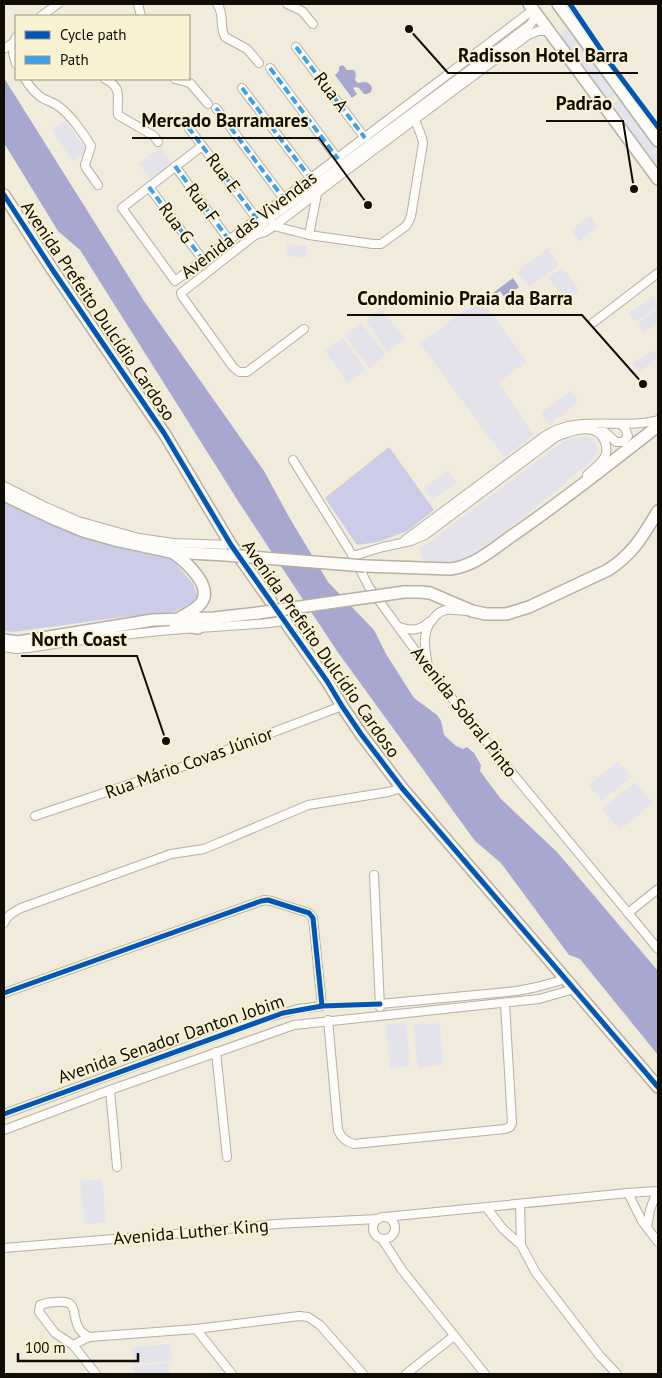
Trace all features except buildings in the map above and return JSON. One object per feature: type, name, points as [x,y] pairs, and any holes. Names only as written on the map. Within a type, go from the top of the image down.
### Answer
[{"type":"street","points":[[43,15],[58,4]]},
{"type":"street","points":[[218,4],[221,9],[223,33],[225,36],[247,49],[259,63]]},
{"type":"street","points":[[287,4],[302,11],[313,24]]},
{"type":"street","points":[[558,4],[658,141]]},
{"type":"street","points":[[533,9],[658,179]]},
{"type":"street","points":[[304,329],[247,372],[239,372],[233,367],[193,312],[182,296],[182,292],[256,235],[274,226],[317,194],[400,126],[530,25],[533,9]]},
{"type":"street","name":"Avenida das Vivendas","points":[[149,187],[122,208],[175,281],[533,9]]},
{"type":"street","points":[[256,235],[261,225],[400,126],[415,119],[528,35],[538,31],[548,31]]},
{"type":"street","points":[[4,49],[15,39]]},
{"type":"street","points":[[15,39],[13,53],[15,60]]},
{"type":"street","name":"Rua A","points":[[296,47],[365,138]]},
{"type":"street","points":[[270,68],[338,159]]},
{"type":"street","points":[[26,80],[32,90],[59,106],[88,140],[91,146],[85,165],[98,185]]},
{"type":"street","points":[[106,80],[115,86],[118,94],[118,115],[154,136],[158,142]]},
{"type":"street","points":[[179,80],[190,83],[208,104]]},
{"type":"street","points":[[242,88],[311,179]]},
{"type":"street","points":[[216,108],[284,199]]},
{"type":"street","points":[[270,219],[274,226],[309,235],[381,244],[406,226],[409,221],[423,143],[423,138],[417,128],[415,119]]},
{"type":"street","name":"Rua E","points":[[188,127],[257,219]]},
{"type":"street","points":[[149,187],[202,146]]},
{"type":"street","points":[[645,162],[658,174]]},
{"type":"street","name":"Rua F","points":[[175,166],[229,240]]},
{"type":"street","name":"Rua G","points":[[149,187],[203,260]]},
{"type":"street","points":[[309,235],[317,194]]},
{"type":"street","name":"Avenida Prefeito Dulcídio Cardoso","points":[[4,195],[164,433],[228,550],[285,621],[361,734],[402,788],[658,1087]]},
{"type":"street","points":[[594,322],[658,273]]},
{"type":"street","points":[[404,542],[546,435],[558,429],[580,425],[645,424],[658,420]]},
{"type":"street","points":[[353,556],[411,541],[425,535],[564,434],[594,430],[605,432],[616,442],[623,442],[628,433],[620,424]]},
{"type":"street","points":[[139,538],[365,566],[450,569],[467,566],[543,514],[658,426]]},
{"type":"street","points":[[579,487],[588,474],[604,459],[606,453],[605,442],[598,432]]},
{"type":"street","name":"Avenida Sobral Pinto","points":[[293,460],[353,556],[369,587],[428,668],[658,949]]},
{"type":"street","points":[[451,516],[453,509],[483,486],[491,476]]},
{"type":"street","points":[[5,490],[52,518],[83,531],[115,540],[171,552],[228,550]]},
{"type":"street","points":[[5,490],[78,520],[139,538],[171,552],[188,564],[203,585],[204,598],[197,608],[177,618]]},
{"type":"street","points":[[399,628],[414,630],[422,628],[436,615],[444,611],[495,614],[517,612],[608,570],[620,562],[638,544],[658,511]]},
{"type":"street","points":[[4,640],[18,642],[153,620],[214,618],[404,592],[430,593],[472,612]]},
{"type":"street","points":[[153,620],[198,628]]},
{"type":"street","points":[[4,648],[28,648],[127,634],[285,621]]},
{"type":"street","points":[[428,668],[425,635],[430,621]]},
{"type":"street","points":[[61,643],[98,628]]},
{"type":"street","name":"Rua Mário Covas Júnior","points":[[34,816],[187,765],[342,706]]},
{"type":"street","points":[[4,923],[8,916],[21,908],[171,854],[204,849],[308,805],[402,788]]},
{"type":"street","points":[[374,875],[380,1004],[377,1016]]},
{"type":"street","points":[[628,913],[658,889]]},
{"type":"street","name":"Avenida Senador Danton Jobim","points":[[4,993],[261,901],[271,901],[309,913],[313,918],[322,1006],[298,1009],[263,1019],[4,1114]]},
{"type":"street","points":[[380,1004],[517,990],[566,979]]},
{"type":"street","name":"Avenida Senador Danton Jobim","points":[[4,1130],[110,1090],[294,1025],[328,1020],[505,1004],[541,999],[574,989]]},
{"type":"street","points":[[328,1020],[338,1130],[343,1139],[348,1143],[354,1144],[510,1127],[512,1123],[505,1004]]},
{"type":"street","points":[[263,1019],[268,1033]]},
{"type":"street","points":[[216,1052],[227,1157]]},
{"type":"street","points":[[166,1054],[170,1069]]},
{"type":"street","points":[[110,1090],[117,1167]]},
{"type":"street","points":[[647,1227],[650,1210],[658,1191]]},
{"type":"street","name":"Avenida Luther King","points":[[4,1248],[276,1224],[382,1218],[658,1191]]},
{"type":"street","points":[[628,1193],[647,1227],[658,1242]]},
{"type":"street","points":[[520,1204],[521,1244]]},
{"type":"street","points":[[486,1207],[503,1229],[521,1244],[536,1273],[600,1356],[617,1374]]},
{"type":"street","points":[[382,1239],[389,1238],[394,1234],[394,1223],[389,1218],[382,1218],[374,1225],[374,1232],[378,1238],[382,1239],[402,1270],[485,1374]]},
{"type":"street","points":[[89,1337],[80,1330],[74,1310],[70,1304],[64,1301],[40,1305],[39,1312],[51,1329],[73,1345],[96,1374]]},
{"type":"street","points":[[73,1345],[89,1337],[196,1329],[299,1316],[308,1317],[320,1325],[363,1374]]},
{"type":"street","points":[[196,1329],[232,1374]]},
{"type":"street","points":[[406,1374],[454,1336]]},
{"type":"shaded area","points":[[569,27],[617,94],[606,102],[558,36]]},
{"type":"shaded area","points":[[342,65],[347,70],[354,70],[356,74],[355,80],[358,83],[366,82],[370,84],[371,92],[364,94],[359,88],[355,87],[353,88],[357,94],[352,98],[335,75]]},
{"type":"shaded area","points":[[4,78],[144,301],[264,471],[328,582],[374,630],[386,654],[414,698],[437,715],[441,721],[444,735],[456,746],[463,749],[467,747],[474,753],[481,765],[480,771],[501,799],[557,852],[658,971],[658,1055],[580,959],[569,955],[501,863],[475,841],[337,651],[240,504],[80,250],[58,231],[4,143]]},
{"type":"shaded area","points":[[620,99],[658,153],[658,166],[642,145],[633,139],[609,107]]},
{"type":"shaded area","points":[[65,120],[87,151],[73,161],[52,130]]},
{"type":"shaded area","points":[[160,148],[172,164],[151,179],[139,164]]},
{"type":"shaded area","points":[[590,216],[598,227],[579,241],[571,230]]},
{"type":"shaded area","points":[[287,243],[308,246],[306,258],[286,255]]},
{"type":"shaded area","points":[[547,249],[559,265],[529,287],[517,272]]},
{"type":"shaded area","points":[[562,267],[579,291],[566,301],[548,278]]},
{"type":"shaded area","points":[[513,278],[519,287],[505,298],[500,291],[490,298],[489,296]]},
{"type":"shaded area","points":[[652,296],[658,306],[636,322],[629,313]]},
{"type":"shaded area","points":[[481,299],[527,362],[498,383],[534,434],[504,458],[420,343]]},
{"type":"shaded area","points":[[658,308],[658,323],[644,333],[637,324]]},
{"type":"shaded area","points":[[382,309],[405,339],[388,352],[366,321]]},
{"type":"shaded area","points":[[361,323],[386,355],[369,368],[345,335]]},
{"type":"shaded area","points":[[343,338],[366,370],[348,383],[325,351]]},
{"type":"shaded area","points":[[652,350],[658,358],[639,372],[633,364]]},
{"type":"shaded area","points":[[570,391],[578,402],[550,424],[541,413]]},
{"type":"shaded area","points":[[586,436],[594,439],[598,449],[592,461],[471,557],[447,562],[423,561],[418,548],[430,542],[564,441]]},
{"type":"shaded area","points":[[389,447],[434,510],[407,531],[378,542],[357,545],[325,498]]},
{"type":"shaded area","points":[[448,471],[457,483],[433,500],[424,488]]},
{"type":"shaded area","points":[[4,502],[81,536],[171,558],[193,584],[199,600],[173,612],[162,614],[123,617],[20,631],[10,632],[4,630]]},
{"type":"shaded area","points":[[618,761],[631,777],[602,801],[589,785]]},
{"type":"shaded area","points":[[635,782],[653,803],[620,830],[602,809]]},
{"type":"shaded area","points":[[406,1023],[410,1066],[390,1068],[386,1025]]},
{"type":"shaded area","points":[[439,1023],[444,1065],[418,1068],[413,1025]]},
{"type":"shaded area","points":[[102,1179],[106,1222],[85,1224],[80,1181]]},
{"type":"shaded area","points":[[171,1344],[172,1361],[134,1364],[132,1347]]},
{"type":"shaded area","points":[[168,1363],[170,1374],[134,1374],[133,1367]]},
{"type":"marked path","points":[[296,47],[365,138]]},
{"type":"marked path","points":[[270,68],[338,159]]},
{"type":"marked path","points":[[242,88],[311,179]]},
{"type":"marked path","points":[[216,108],[284,199]]},
{"type":"marked path","points":[[188,127],[257,219]]},
{"type":"marked path","points":[[175,166],[229,240]]},
{"type":"marked path","points":[[149,187],[203,260]]},
{"type":"cycle path","points":[[570,4],[610,63],[658,127]]},
{"type":"cycle path","points":[[4,195],[164,433],[231,545],[327,681],[361,734],[402,788],[658,1087]]},
{"type":"cycle path","points":[[4,993],[268,900],[309,913],[313,918],[322,1006]]},
{"type":"cycle path","points":[[4,1114],[283,1013],[322,1006],[380,1004]]},
{"type":"place","name":"Radisson Hotel Barra","points":[[409,29]]},
{"type":"place","name":"Padrão","points":[[634,189]]},
{"type":"place","name":"Mercado Barramares","points":[[368,205]]},
{"type":"place","name":"Condominio Praia da Barra","points":[[643,384]]},
{"type":"place","name":"North Coast","points":[[166,741]]}]
